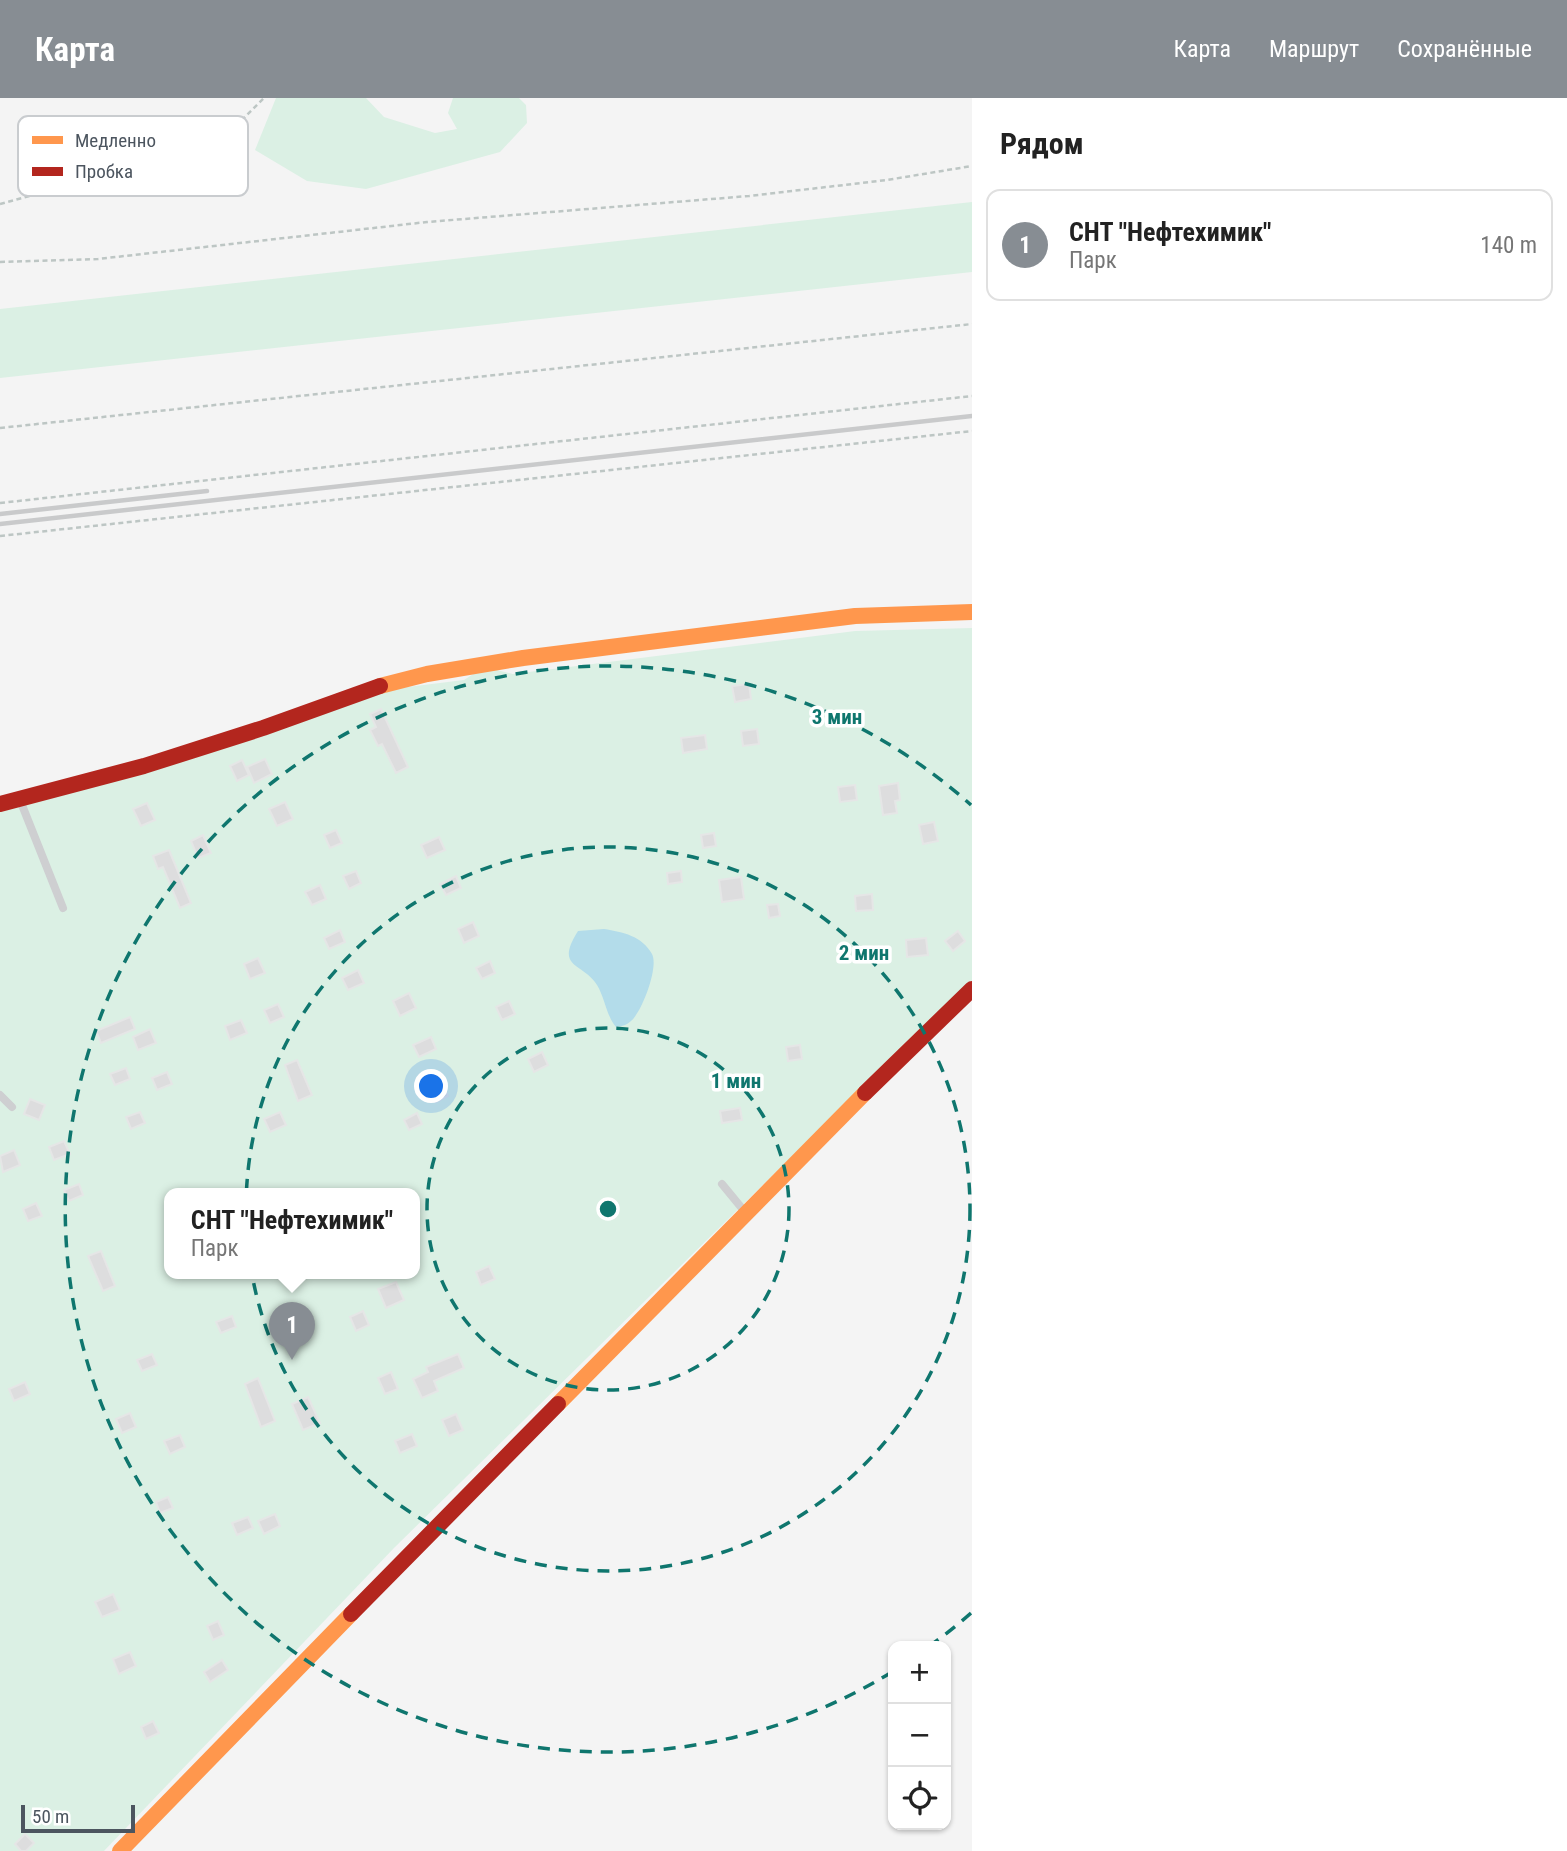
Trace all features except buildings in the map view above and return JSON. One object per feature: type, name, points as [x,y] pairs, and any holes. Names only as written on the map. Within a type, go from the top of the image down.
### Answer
[{"type":"street","points":[[0,804],[144,766],[263,728],[382,685],[427,674],[523,658],[855,616],[972,612]]},
{"type":"street","points":[[120,1851],[913,1044],[972,989]]},
{"type":"lane","points":[[20,799],[63,908]]},
{"type":"lane","points":[[0,1095],[12,1107]]},
{"type":"lane","points":[[722,1184],[747,1215]]},
{"type":"path","points":[[246,116],[264,98]]},
{"type":"path","points":[[0,261],[98,259],[427,222],[749,196],[887,180],[972,166]]},
{"type":"path","points":[[0,204],[31,196]]},
{"type":"path","points":[[0,428],[972,324]]},
{"type":"path","points":[[0,503],[972,396]]},
{"type":"path","points":[[0,536],[972,431]]},
{"type":"green space","points":[[276,98],[366,98],[384,117],[435,133],[457,129],[448,113],[453,98],[519,98],[526,105],[527,123],[500,152],[366,189],[307,181],[255,150]]},
{"type":"green space","points":[[972,202],[972,272],[0,378],[0,309]]},
{"type":"green space","points":[[972,628],[972,983],[394,1548],[104,1851],[0,1851],[0,812],[375,691],[464,680],[484,667],[513,674],[855,631]]},
{"type":"water","points":[[604,929],[625,933],[637,939],[648,948],[654,960],[651,979],[640,1009],[629,1022],[616,1027],[597,985],[573,964],[569,952],[578,931]]},
{"type":"railway","points":[[0,524],[972,416]]},
{"type":"railway","points":[[0,514],[207,491]]},
{"type":"traffic: slow","points":[[380,686],[427,674],[523,658],[855,616],[972,612]]},
{"type":"traffic: slow","points":[[558,1404],[865,1093]]},
{"type":"traffic: slow","points":[[120,1851],[351,1614]]},
{"type":"traffic: jam","points":[[0,804],[144,766],[263,728],[380,686]]},
{"type":"traffic: jam","points":[[865,1093],[972,989]]},
{"type":"traffic: jam","points":[[351,1614],[558,1404]]},
{"type":"place","name":"СНТ \"Нефтехимик\"","points":[[292,1360]]}]
